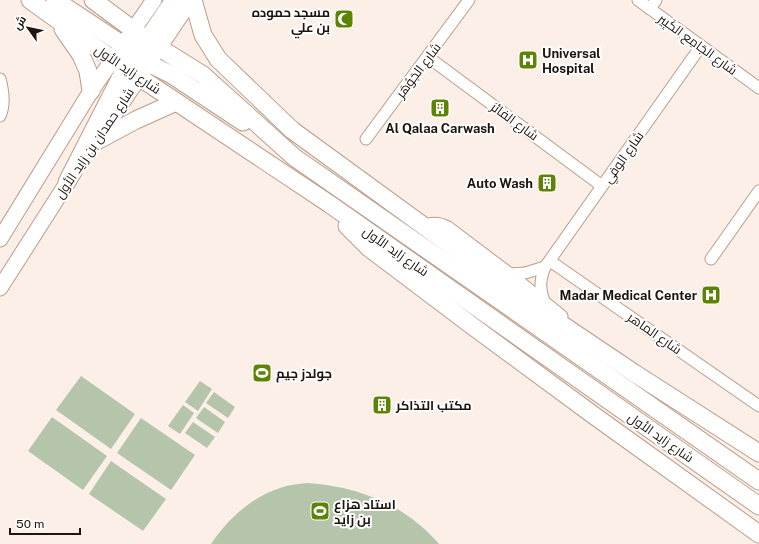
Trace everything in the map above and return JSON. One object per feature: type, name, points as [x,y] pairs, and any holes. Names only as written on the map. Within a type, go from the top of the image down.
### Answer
[{"type":"main road","name":"شارع زايد الأول","points":[[30,0],[56,19],[136,54],[203,75],[294,157],[759,481]]},
{"type":"main road","points":[[55,0],[136,54],[172,75],[294,157]]},
{"type":"main road","name":"شارع زايد الأول","points":[[93,0],[176,102],[328,203],[759,506]]},
{"type":"main road","name":"شارع حمدان بن زايد الأول","points":[[0,288],[67,182],[95,142],[136,54],[154,0]]},
{"type":"main road","points":[[67,182],[136,54],[174,0]]},
{"type":"main road","points":[[192,0],[203,35],[218,59],[292,130]]},
{"type":"main road","name":"شارع حمدان بن زايد الأول","points":[[0,238],[91,91],[136,54],[192,0]]},
{"type":"main road","points":[[56,19],[81,55],[88,71],[91,91]]},
{"type":"main road","points":[[203,75],[292,130],[521,297],[634,374],[759,453]]},
{"type":"main road","points":[[95,142],[136,120],[176,102]]},
{"type":"main road","points":[[328,203],[348,228],[369,248],[470,325],[757,533]]},
{"type":"street","name":"شارع الجَوْهَر","points":[[366,139],[470,0]]},
{"type":"street","name":"شارع الجَامِع الكَبِير","points":[[638,0],[653,4],[701,46],[759,88]]},
{"type":"street","name":"شارع الوفي","points":[[544,302],[541,282],[542,274],[548,264],[701,46]]},
{"type":"street","name":"شارع الفائز","points":[[428,56],[602,186]]},
{"type":"street","points":[[0,79],[3,92],[2,112],[0,116]]},
{"type":"street","points":[[711,259],[759,191]]},
{"type":"street","points":[[422,226],[434,223],[443,224],[448,227],[510,274],[564,318],[597,348]]},
{"type":"street","points":[[510,274],[525,273],[548,264]]},
{"type":"street","name":"شارع الماهر","points":[[548,264],[759,406]]},
{"type":"green space","points":[[81,376],[135,414],[111,449],[56,410]]},
{"type":"green space","points":[[200,381],[212,389],[198,411],[185,402]]},
{"type":"green space","points":[[214,392],[235,407],[228,418],[206,403]]},
{"type":"green space","points":[[183,405],[194,413],[180,434],[168,426]]},
{"type":"green space","points":[[204,407],[225,422],[218,433],[196,418]]},
{"type":"green space","points":[[52,417],[107,456],[83,490],[28,451]]},
{"type":"green space","points":[[141,418],[195,455],[171,490],[117,453]]},
{"type":"green space","points":[[193,422],[215,437],[207,448],[185,433]]},
{"type":"green space","points":[[111,461],[166,499],[143,531],[89,494]]},
{"type":"green space","name":"استاد هزاع بن زايد","points":[[307,483],[344,488],[379,500],[396,508],[411,518],[426,530],[439,544],[211,544],[232,518],[259,497],[283,487]]},
{"type":"place","name":"مسجد حموده بن علي","points":[[344,19]]},
{"type":"place","name":"Universal Hospital","points":[[528,60]]},
{"type":"place","name":"Al Qalaa Carwash","points":[[440,108]]},
{"type":"place","name":"Auto Wash","points":[[547,183]]},
{"type":"place","name":"Madar Medical Center","points":[[711,295]]},
{"type":"place","name":"جولدز جيم","points":[[262,373]]},
{"type":"place","name":"مكتب التذاكر","points":[[382,405]]},
{"type":"place","name":"استاد هزاع بن زايد","points":[[320,511]]}]
